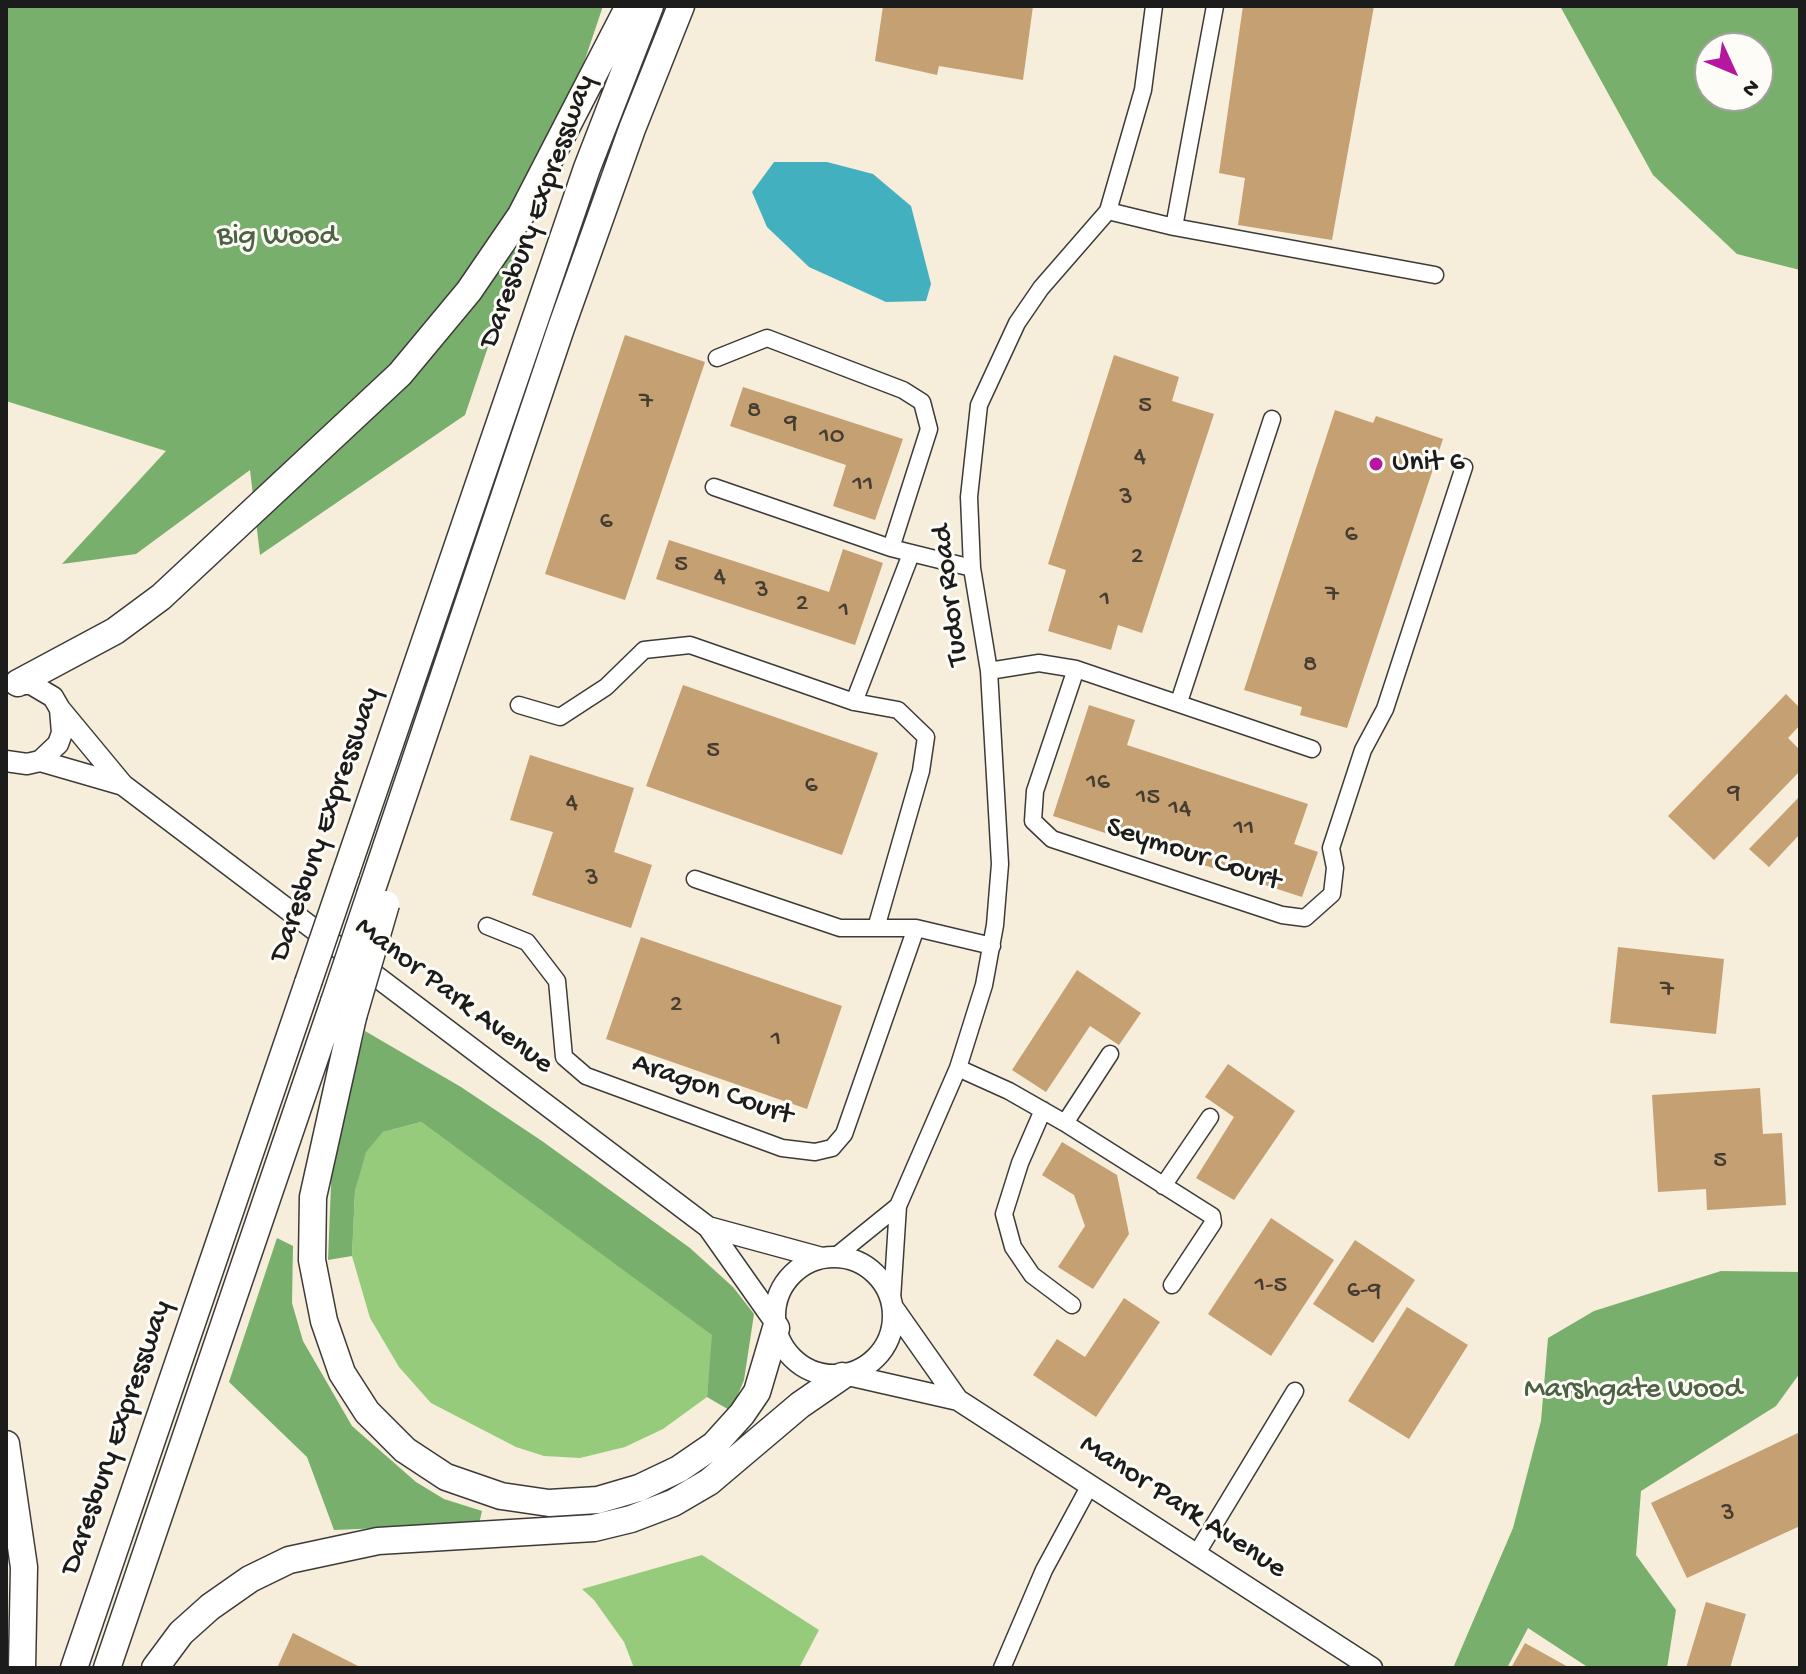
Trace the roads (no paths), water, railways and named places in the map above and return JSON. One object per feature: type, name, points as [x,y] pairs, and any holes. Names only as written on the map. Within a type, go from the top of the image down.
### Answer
[{"type":"main road","points":[[12,685],[115,631],[161,597],[400,374],[469,291],[521,215],[629,6]]},
{"type":"main road","name":"Daresbury Expressway","points":[[74,1668],[591,156],[650,6]]},
{"type":"main road","name":"Daresbury Expressway","points":[[344,1009],[379,898],[414,766],[561,328],[632,129],[681,6]]},
{"type":"main road","points":[[344,1009],[313,1197],[312,1260],[324,1321],[342,1373],[367,1412],[405,1450],[446,1477],[501,1496],[549,1503],[598,1500],[639,1488],[679,1469],[714,1445],[742,1414],[757,1392],[775,1325]]},
{"type":"main road","points":[[107,1668],[344,1009]]},
{"type":"main road","points":[[155,1668],[181,1633],[210,1607],[250,1579],[289,1560],[378,1541],[594,1528],[631,1519],[673,1503],[709,1482],[845,1375]]},
{"type":"main road","points":[[6,1444],[24,1567],[22,1668]]},
{"type":"street","name":"Tudor Road","points":[[893,1304],[898,1206],[958,1068],[984,985],[992,946],[1000,864],[989,671],[972,568],[969,497],[979,405],[1017,323],[1041,288],[1108,211],[1143,90],[1154,6]]},
{"type":"street","points":[[1174,227],[1215,6]]},
{"type":"street","points":[[1108,211],[1174,227],[1435,275]]},
{"type":"street","points":[[717,358],[767,338],[903,390],[922,402],[929,429],[891,548]]},
{"type":"street","points":[[1179,702],[1272,419]]},
{"type":"street","name":"Seymour Court","points":[[1076,669],[1035,791],[1033,821],[1052,839],[1282,915],[1305,918],[1332,894],[1335,868],[1331,848],[1363,750],[1385,709],[1464,467]]},
{"type":"street","points":[[714,487],[891,548],[972,568]]},
{"type":"street","points":[[854,702],[911,554]]},
{"type":"street","points":[[519,705],[560,717],[606,687],[644,650],[690,645],[854,702],[898,710],[926,737],[921,771],[876,928]]},
{"type":"street","points":[[989,671],[1039,663],[1076,669],[1312,749]]},
{"type":"street","name":"Manor Park Avenue","points":[[12,685],[43,689],[123,785],[708,1227],[775,1325]]},
{"type":"street","points":[[6,782],[58,744],[62,733],[60,709]]},
{"type":"street","name":"Manor Park Avenue","points":[[6,761],[33,762],[123,785]]},
{"type":"street","points":[[695,879],[840,928],[916,928],[992,946]]},
{"type":"street","name":"Aragon Court","points":[[487,926],[527,942],[557,981],[564,1057],[586,1076],[782,1148],[815,1152],[832,1148],[844,1134],[916,928]]},
{"type":"street","points":[[1065,1123],[1110,1054]]},
{"type":"street","points":[[958,1068],[1043,1110],[1212,1216],[1213,1223],[1172,1285]]},
{"type":"street","points":[[1043,1110],[1020,1163],[1004,1214],[1013,1247],[1032,1275],[1072,1305]]},
{"type":"street","points":[[1163,1186],[1210,1117]]},
{"type":"street","name":"Tudor Road","points":[[828,1258],[898,1206]]},
{"type":"street","name":"Manor Park Avenue","points":[[708,1227],[828,1258]]},
{"type":"street","points":[[828,1258],[854,1260],[870,1269],[884,1282],[893,1304],[890,1335],[878,1357],[845,1375],[807,1370],[782,1345],[775,1325],[782,1288],[792,1274],[828,1258]]},
{"type":"street","name":"Manor Park Avenue","points":[[893,1304],[958,1400]]},
{"type":"street","name":"Manor Park Avenue","points":[[845,1375],[958,1400],[1372,1668]]},
{"type":"street","points":[[1197,1553],[1295,1391]]},
{"type":"street","points":[[1002,1668],[1044,1570],[1090,1485]]},
{"type":"water","points":[[774,162],[827,162],[873,174],[911,206],[931,284],[926,301],[886,302],[809,267],[767,227],[752,192]]},
{"type":"place","name":"Unit 6","points":[[1376,464]]},
{"type":"park label","name":"Big Wood","points":[[277,238]]},
{"type":"park label","name":"Marshgate Wood","points":[[1633,1391]]}]
